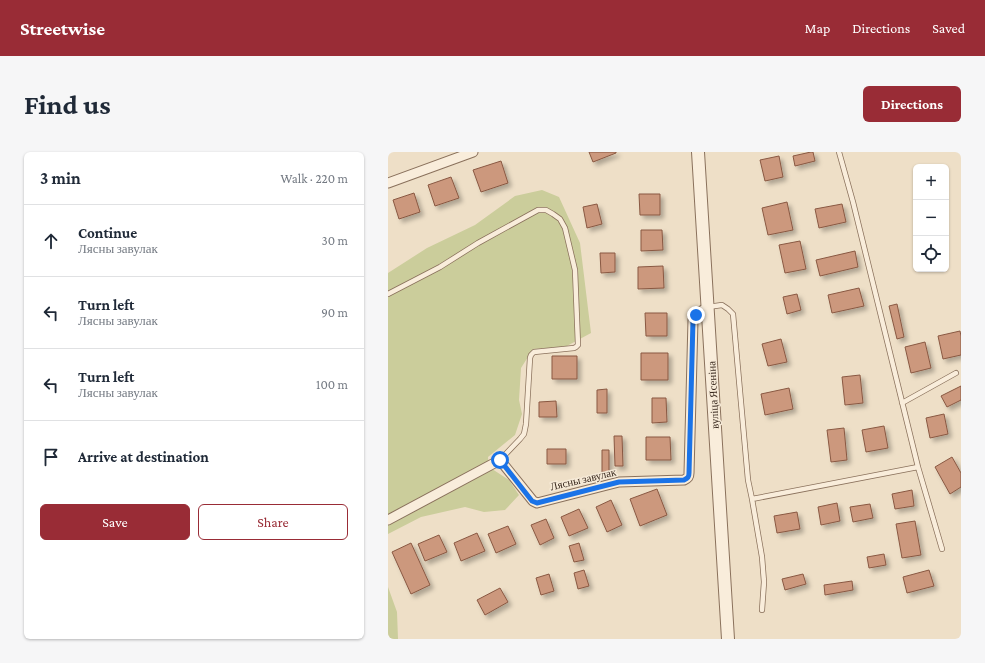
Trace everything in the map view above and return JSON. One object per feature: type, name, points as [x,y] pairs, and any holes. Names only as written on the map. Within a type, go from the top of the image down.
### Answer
[{"type":"street","points":[[388,183],[473,152]]},
{"type":"street","name":"вуліца Ясеніна","points":[[698,152],[728,639]]},
{"type":"street","name":"Лясны завулак","points":[[500,460],[532,501],[537,503],[619,482],[688,479],[693,320],[696,315],[708,307]]},
{"type":"street","points":[[388,520],[500,460]]},
{"type":"lane","points":[[839,152],[853,202],[918,467],[942,549]]},
{"type":"lane","points":[[388,294],[440,267],[478,243],[538,210],[546,210],[560,219],[565,228],[575,270],[578,345],[574,348],[534,352],[531,355],[524,434],[500,460]]},
{"type":"lane","points":[[708,307],[722,305],[733,314],[748,480],[762,557],[764,582],[762,610]]},
{"type":"lane","points":[[902,403],[956,373]]},
{"type":"lane","points":[[752,499],[918,467]]},
{"type":"green space","points":[[542,190],[559,197],[580,243],[591,333],[565,347],[533,349],[521,368],[519,400],[522,414],[515,435],[488,457],[489,467],[509,480],[519,495],[505,510],[484,512],[465,507],[421,517],[388,534],[388,273],[427,248],[475,225],[515,196]]},
{"type":"green space","points":[[388,587],[397,612],[398,639],[388,639]]},
{"type":"building","points":[[589,152],[616,152],[616,153],[593,162]]},
{"type":"building","points":[[813,152],[815,161],[795,166],[793,156]]},
{"type":"building","points":[[779,156],[783,177],[765,181],[760,160]]},
{"type":"building","points":[[501,161],[508,183],[481,192],[473,170]]},
{"type":"building","points":[[451,177],[459,198],[435,206],[428,185]]},
{"type":"building","points":[[414,193],[420,212],[399,219],[393,200]]},
{"type":"building","points":[[639,194],[660,194],[660,215],[640,215]]},
{"type":"building","points":[[787,202],[793,230],[768,235],[762,208]]},
{"type":"building","points":[[597,204],[602,224],[587,228],[583,207]]},
{"type":"building","points":[[842,204],[846,222],[819,228],[815,209]]},
{"type":"building","points":[[641,230],[662,230],[663,250],[641,251]]},
{"type":"building","points":[[800,241],[806,269],[785,273],[779,245]]},
{"type":"building","points":[[855,251],[858,267],[820,276],[816,260]]},
{"type":"building","points":[[600,253],[615,253],[615,272],[601,273]]},
{"type":"building","points":[[663,266],[664,288],[638,289],[638,267]]},
{"type":"building","points":[[859,288],[864,306],[832,313],[828,295]]},
{"type":"building","points":[[797,294],[801,310],[787,314],[783,297]]},
{"type":"building","points":[[897,304],[904,337],[897,339],[889,306]]},
{"type":"building","points":[[645,313],[667,313],[667,336],[646,336]]},
{"type":"building","points":[[960,331],[961,355],[943,359],[938,336]]},
{"type":"building","points":[[781,339],[787,362],[768,366],[762,344]]},
{"type":"building","points":[[925,342],[931,368],[911,373],[905,347]]},
{"type":"building","points":[[641,353],[668,353],[668,380],[641,380]]},
{"type":"building","points":[[552,356],[577,356],[577,379],[552,379]]},
{"type":"building","points":[[860,375],[863,403],[845,405],[842,377]]},
{"type":"building","points":[[961,386],[961,400],[947,407],[941,396]]},
{"type":"building","points":[[789,388],[793,409],[765,415],[761,394]]},
{"type":"building","points":[[607,389],[607,413],[597,413],[597,390]]},
{"type":"building","points":[[652,398],[666,398],[667,422],[652,423]]},
{"type":"building","points":[[556,401],[557,417],[539,417],[539,402]]},
{"type":"building","points":[[944,414],[948,434],[930,438],[926,418]]},
{"type":"building","points":[[884,426],[888,448],[866,452],[862,430]]},
{"type":"building","points":[[844,428],[847,460],[831,462],[827,430]]},
{"type":"building","points":[[614,436],[622,436],[623,466],[615,466]]},
{"type":"building","points":[[646,437],[670,437],[671,460],[646,460]]},
{"type":"building","points":[[547,449],[566,449],[566,464],[547,464]]},
{"type":"building","points":[[602,450],[609,450],[609,472],[602,472]]},
{"type":"building","points":[[952,457],[961,473],[961,487],[950,494],[935,467]]},
{"type":"building","points":[[657,489],[667,515],[640,526],[630,499]]},
{"type":"building","points":[[912,490],[914,506],[895,509],[892,494]]},
{"type":"building","points":[[611,500],[622,525],[607,532],[596,507]]},
{"type":"building","points":[[837,503],[840,521],[821,525],[818,507]]},
{"type":"building","points":[[870,504],[873,518],[853,522],[850,507]]},
{"type":"building","points":[[579,509],[588,528],[569,536],[561,517]]},
{"type":"building","points":[[797,512],[800,529],[777,533],[774,516]]},
{"type":"building","points":[[546,519],[554,538],[540,545],[531,525]]},
{"type":"building","points":[[915,521],[921,555],[902,558],[896,524]]},
{"type":"building","points":[[508,526],[516,544],[496,553],[488,534]]},
{"type":"building","points":[[477,533],[485,551],[461,561],[454,543]]},
{"type":"building","points":[[439,535],[447,552],[425,561],[418,544]]},
{"type":"building","points":[[411,543],[430,585],[411,594],[392,552]]},
{"type":"building","points":[[579,543],[584,560],[574,562],[569,546]]},
{"type":"building","points":[[884,554],[886,565],[869,568],[867,557]]},
{"type":"building","points":[[584,570],[589,586],[578,589],[574,573]]},
{"type":"building","points":[[929,570],[934,586],[907,593],[903,577]]},
{"type":"building","points":[[549,574],[554,591],[541,595],[536,578]]},
{"type":"building","points":[[803,574],[806,584],[785,590],[782,579]]},
{"type":"building","points":[[852,581],[853,590],[825,595],[824,585]]},
{"type":"building","points":[[500,588],[508,602],[485,615],[477,600]]},
{"type":"route","points":[[500,460],[532,501],[537,503],[619,482],[688,479],[693,320],[696,315]]}]
